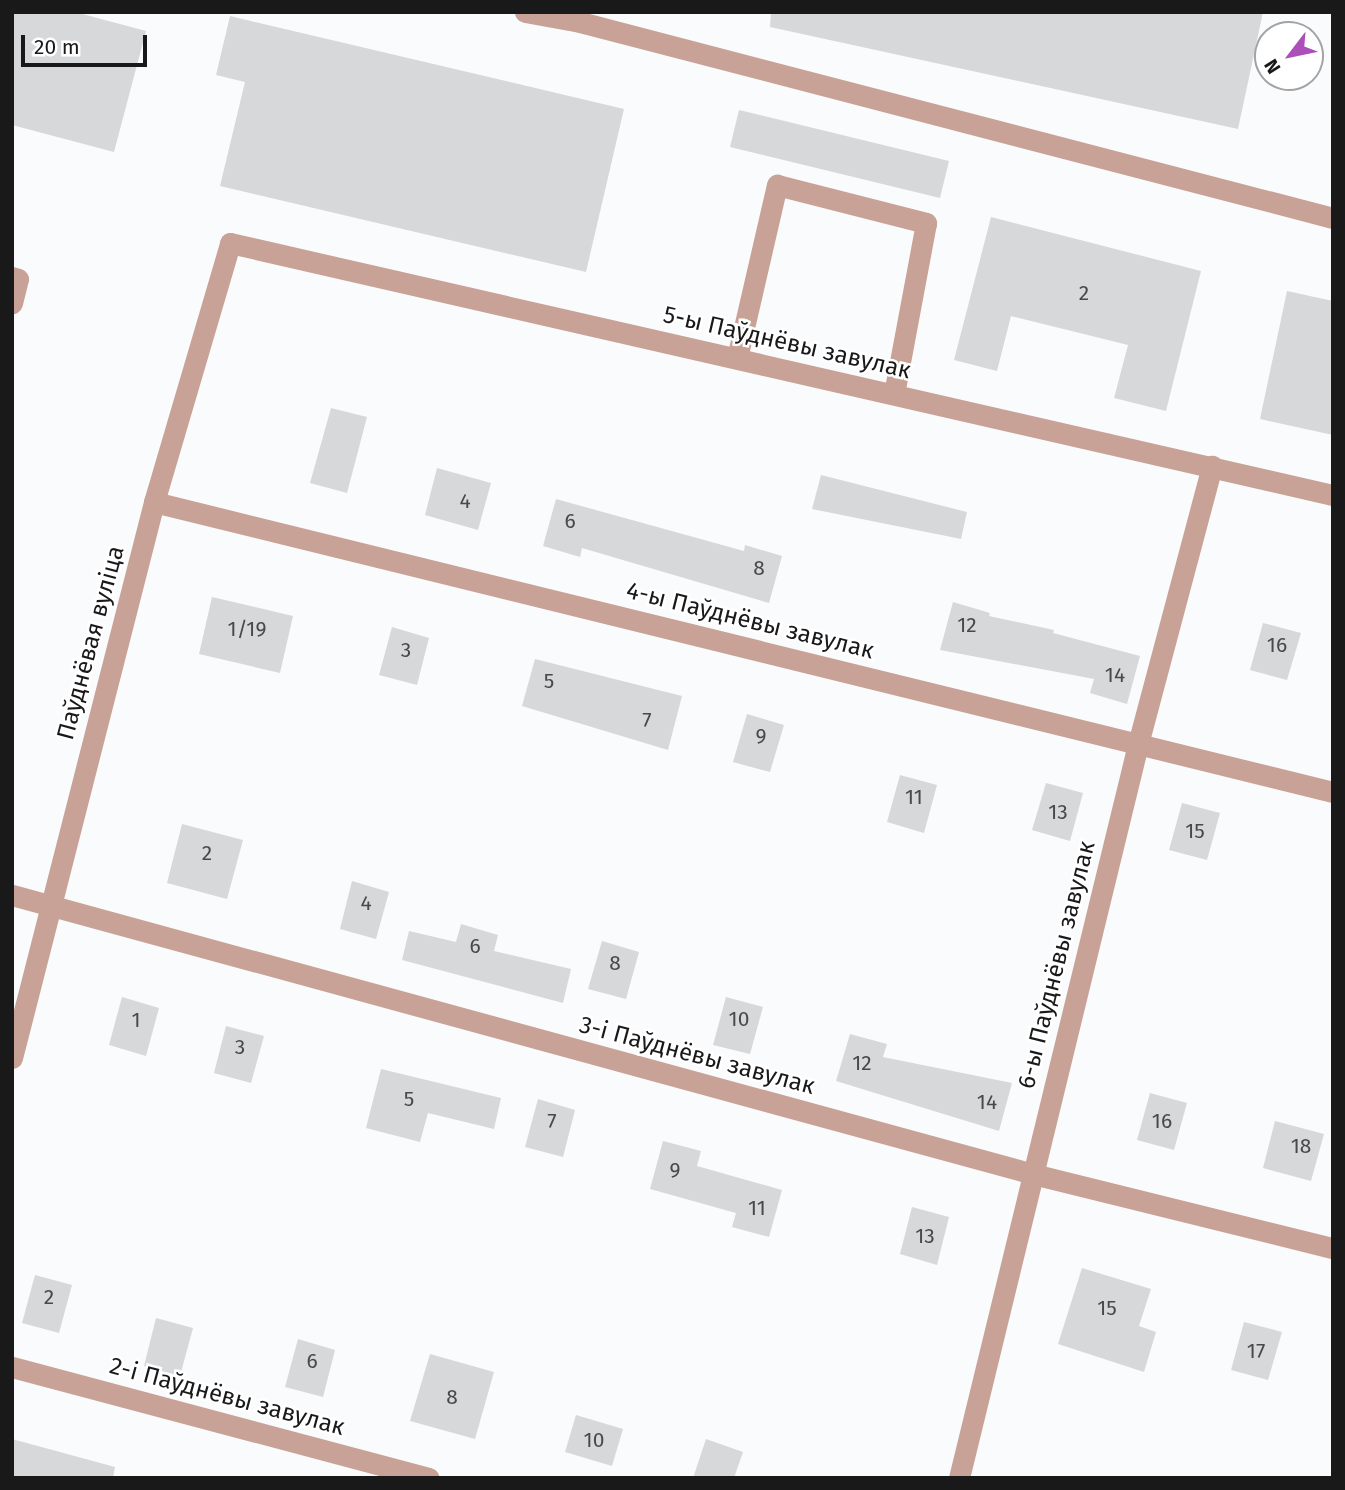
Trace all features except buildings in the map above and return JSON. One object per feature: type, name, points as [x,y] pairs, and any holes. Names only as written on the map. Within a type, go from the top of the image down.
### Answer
[{"type":"street","points":[[525,12],[580,22],[1333,218]]},
{"type":"street","points":[[737,358],[777,185],[926,223],[894,394]]},
{"type":"street","name":"5-ы Паўднёвы завулак","points":[[230,243],[1333,495]]},
{"type":"street","name":"Паўднёвая вуліца","points":[[12,1058],[48,908],[154,502],[230,243]]},
{"type":"street","points":[[12,278],[18,279],[12,303]]},
{"type":"street","name":"6-ы Паўднёвы завулак","points":[[959,1478],[1138,744],[1212,466]]},
{"type":"street","name":"4-ы Паўднёвы завулак","points":[[154,502],[1333,792]]},
{"type":"street","name":"3-і Паўднёвы завулак","points":[[12,895],[48,908],[1033,1174],[1333,1248]]},
{"type":"street","name":"2-і Паўднёвы завулак","points":[[12,1367],[428,1478]]}]
